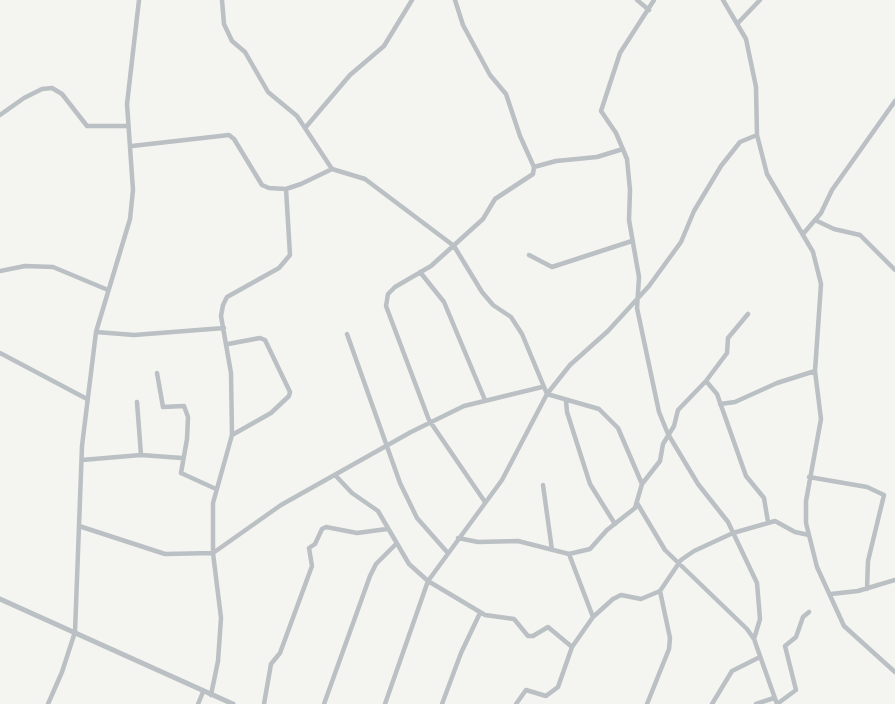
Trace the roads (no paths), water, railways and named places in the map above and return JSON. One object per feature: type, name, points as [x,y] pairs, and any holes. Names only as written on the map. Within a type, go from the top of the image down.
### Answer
[{"type":"street","points":[[48,704],[62,672],[75,632],[82,460],[96,332],[130,219],[133,190],[132,146],[127,104],[139,0]]},
{"type":"street","points":[[222,0],[224,24],[232,40],[246,52],[268,92],[292,111],[332,169],[365,179],[454,246],[482,292],[493,305],[511,317],[522,334],[542,387],[547,394],[566,401],[593,405],[611,420],[622,437],[642,484]]},
{"type":"street","points":[[305,128],[350,75],[384,46],[412,0]]},
{"type":"street","points":[[455,0],[463,25],[490,75],[506,94],[520,136],[534,167],[531,178],[495,199],[483,219],[454,246],[420,273],[394,287],[388,294],[386,306],[431,425],[485,502]]},
{"type":"street","points":[[637,0],[649,10]]},
{"type":"street","points":[[654,0],[620,53],[602,105],[603,116],[623,149],[630,190],[632,241],[639,278],[637,301],[651,379],[668,434],[698,484],[724,515],[757,583],[760,619],[754,639]]},
{"type":"street","points":[[723,0],[746,39],[755,78],[757,135],[767,174],[813,252],[821,284],[815,371],[820,419],[806,501],[809,535],[817,567],[844,626],[895,672]]},
{"type":"street","points":[[736,24],[760,0]]},
{"type":"street","points":[[0,115],[24,98],[42,89],[52,88],[62,94],[87,126],[128,126]]},
{"type":"street","points":[[803,234],[895,104]]},
{"type":"street","points":[[132,146],[229,135],[234,139],[262,185],[286,189],[332,169]]},
{"type":"street","points":[[385,704],[428,581],[447,552],[502,480],[547,394],[570,364],[637,301],[681,242],[694,211],[721,166],[740,142],[757,135]]},
{"type":"street","points":[[534,167],[556,161],[597,157],[623,149]]},
{"type":"street","points":[[211,694],[219,661],[221,618],[213,553],[213,503],[232,435],[231,373],[228,344],[221,316],[227,297],[279,268],[290,255],[286,189]]},
{"type":"street","points":[[815,220],[843,232],[860,235],[895,270]]},
{"type":"street","points":[[529,255],[552,267],[632,241]]},
{"type":"street","points":[[0,271],[25,266],[53,267],[108,290]]},
{"type":"street","points":[[420,273],[444,302],[485,400]]},
{"type":"street","points":[[458,538],[478,542],[518,541],[569,554],[590,549],[637,503],[642,484],[660,461],[678,410],[706,381],[727,353],[728,339],[748,314]]},
{"type":"street","points":[[96,332],[134,335],[224,327]]},
{"type":"street","points":[[347,334],[386,446],[413,512],[447,552]]},
{"type":"street","points":[[228,344],[260,338],[265,340],[290,392],[271,413],[232,435]]},
{"type":"street","points":[[0,353],[87,399]]},
{"type":"street","points":[[720,404],[735,402],[777,383],[815,371]]},
{"type":"street","points":[[157,373],[163,407],[184,406],[188,417],[181,473],[216,489]]},
{"type":"street","points":[[706,381],[717,394],[746,476],[764,498],[768,522]]},
{"type":"street","points":[[79,526],[165,554],[213,553],[280,505],[386,446],[465,406],[542,387]]},
{"type":"street","points":[[566,401],[567,412],[590,484],[615,524]]},
{"type":"street","points":[[137,402],[141,455]]},
{"type":"street","points":[[82,460],[141,455],[182,458]]},
{"type":"street","points":[[335,475],[346,489],[378,511],[409,564],[428,581],[480,613],[490,617],[514,619],[531,637],[548,627],[572,647]]},
{"type":"street","points":[[809,477],[867,487],[884,495],[870,550],[867,589]]},
{"type":"street","points":[[543,485],[552,550]]},
{"type":"street","points":[[637,503],[665,550],[741,621],[754,639],[777,704],[796,690],[785,650],[796,637],[803,616],[809,612]]},
{"type":"street","points":[[516,704],[526,690],[546,696],[551,694],[560,682],[565,660],[572,647],[593,617],[621,595],[641,599],[660,591],[678,564],[694,551],[733,533],[768,522],[779,521],[795,532],[809,535]]},
{"type":"street","points":[[264,704],[271,664],[280,653],[312,566],[309,548],[315,544],[322,529],[326,527],[357,533],[387,529]]},
{"type":"street","points":[[324,704],[329,683],[370,576],[376,564],[396,544]]},
{"type":"street","points":[[569,554],[593,617]]},
{"type":"street","points":[[831,594],[867,589],[895,580]]},
{"type":"street","points":[[647,704],[669,649],[670,638],[660,591]]},
{"type":"street","points":[[0,599],[233,704]]},
{"type":"street","points":[[442,704],[480,613]]},
{"type":"street","points":[[712,704],[732,671],[759,657]]},
{"type":"street","points":[[198,704],[203,692]]},
{"type":"street","points":[[756,704],[774,698]]}]
